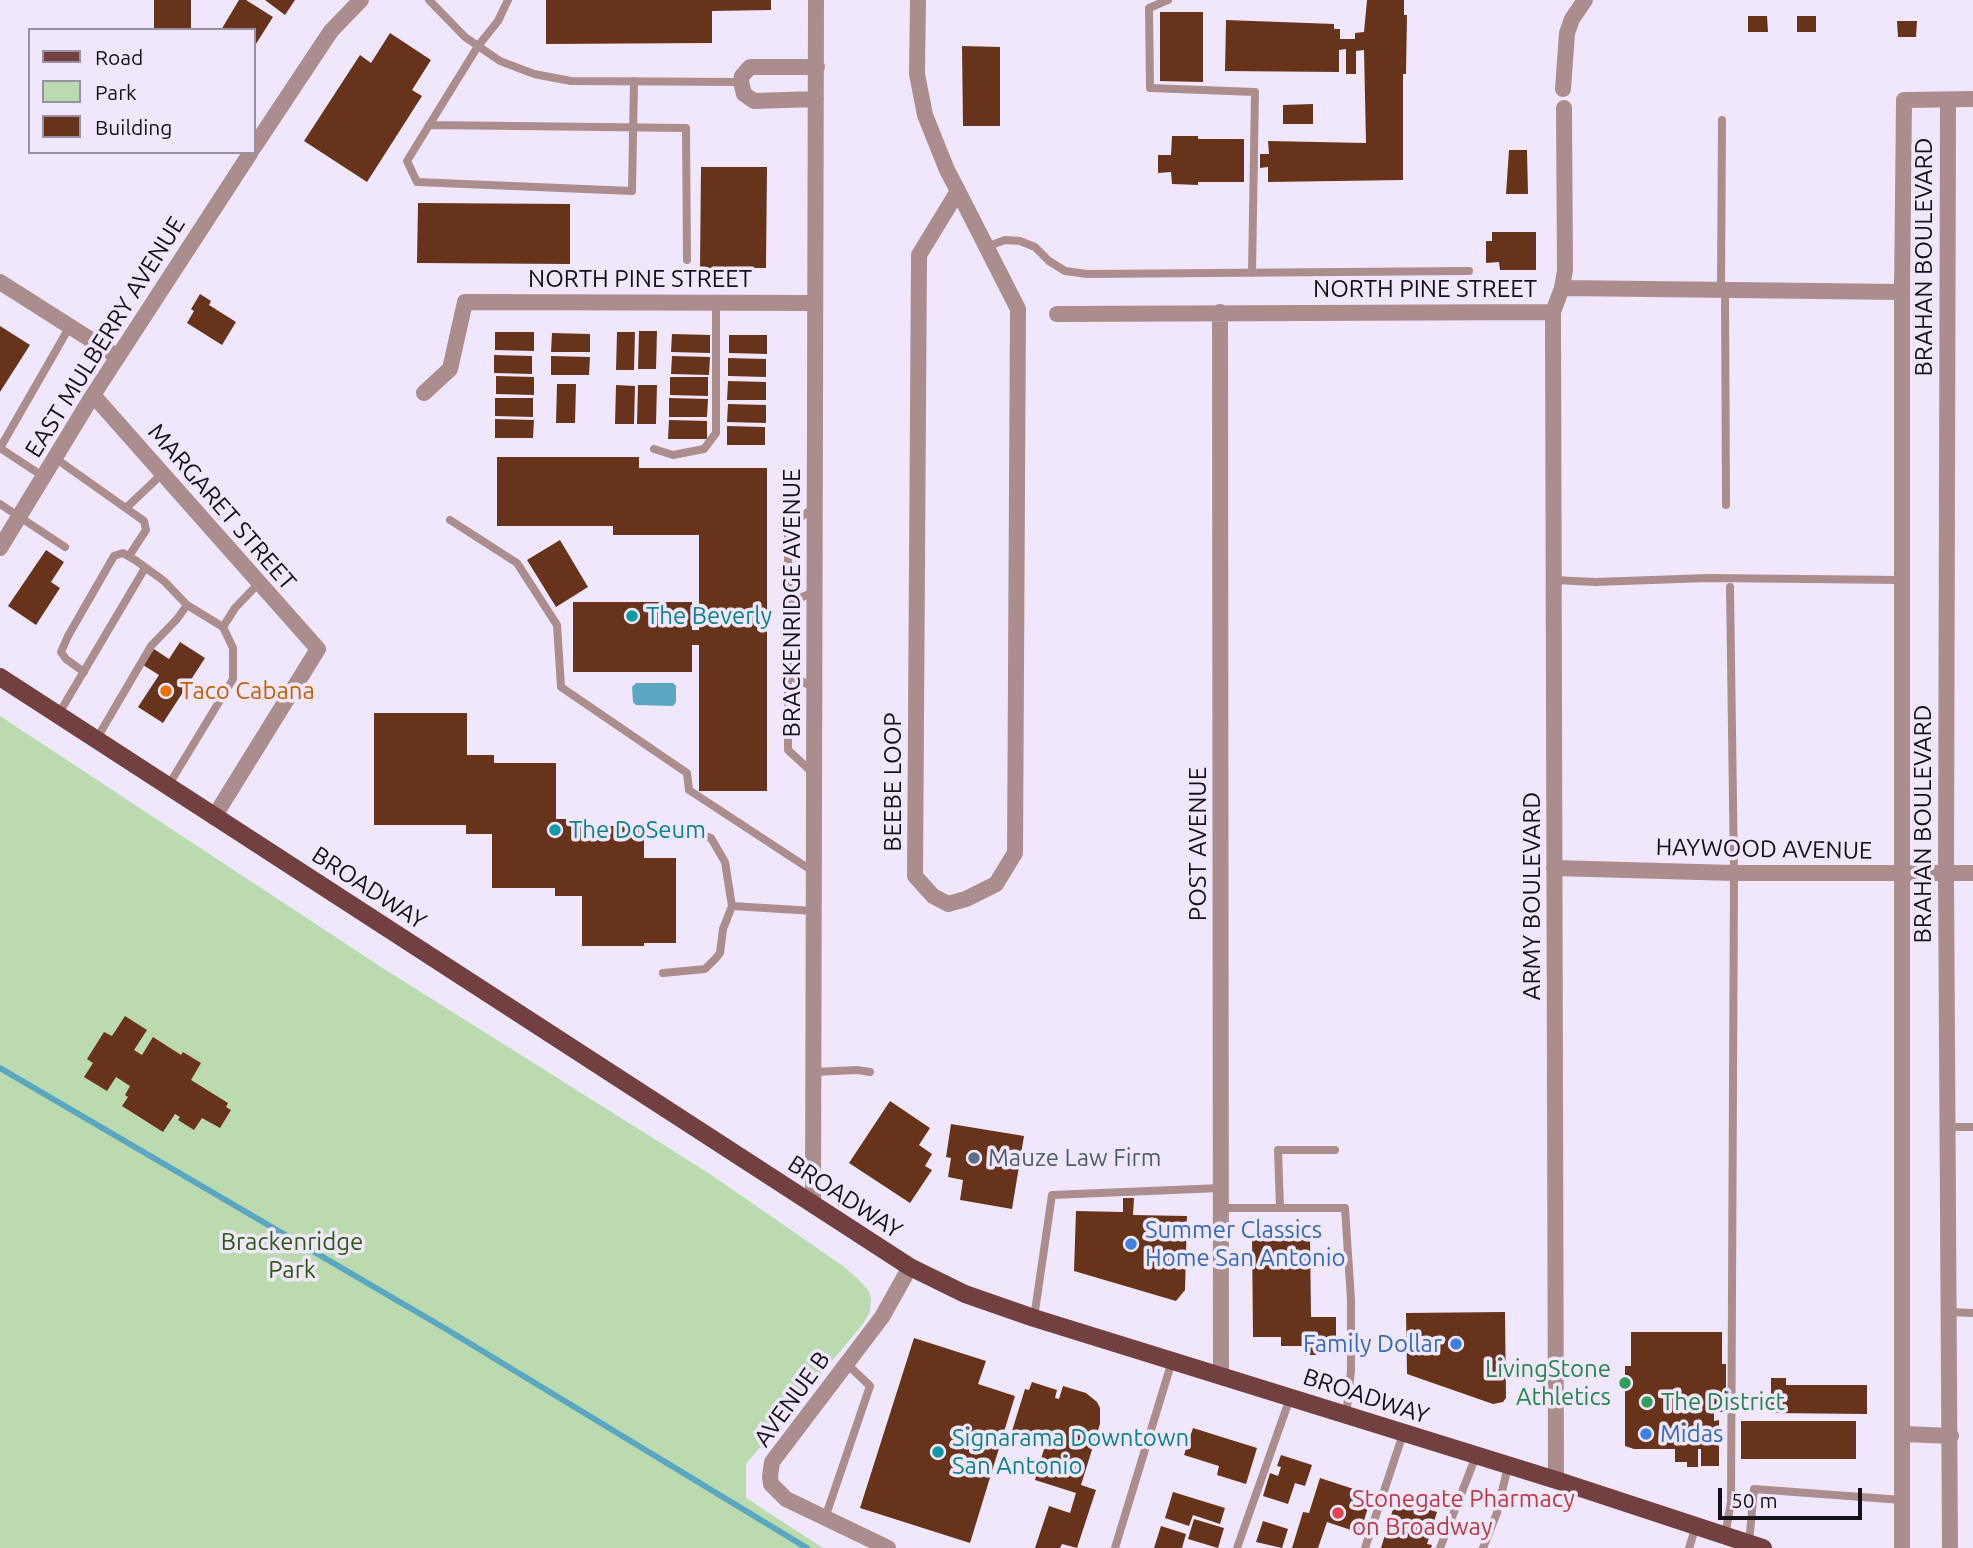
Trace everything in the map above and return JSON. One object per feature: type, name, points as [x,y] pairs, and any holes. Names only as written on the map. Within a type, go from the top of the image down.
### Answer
[{"type":"main road","name":"BROADWAY","points":[[0,677],[910,1268],[965,1294],[1034,1318],[1556,1480],[1756,1546]]},
{"type":"street","points":[[256,144],[331,32],[361,0]]},
{"type":"street","name":"BRACKENRIDGE AVENUE","points":[[813,1205],[817,0]]},
{"type":"street","points":[[918,0],[917,74],[925,115],[936,146],[986,247]]},
{"type":"street","points":[[1563,89],[1567,33],[1572,19],[1585,0]]},
{"type":"street","points":[[816,99],[754,101],[744,94],[741,82],[742,76],[750,67],[817,67]]},
{"type":"street","points":[[1948,100],[1973,99]]},
{"type":"street","name":"BRAHAN BOULEVARD","points":[[1902,1548],[1902,292],[1905,100],[1948,100],[1946,874],[1950,1548]]},
{"type":"street","points":[[1562,288],[1565,270],[1564,108]]},
{"type":"street","name":"EAST MULBERRY AVENUE","points":[[0,548],[93,395],[250,154]]},
{"type":"street","name":"BEEBE LOOP","points":[[958,191],[919,255],[915,876],[933,896],[948,904],[966,899],[996,884],[1015,853],[1018,309],[986,247]]},
{"type":"street","points":[[0,282],[118,357]]},
{"type":"street","name":"NORTH PINE STREET","points":[[1057,314],[1553,312],[1562,288],[1902,292]]},
{"type":"street","name":"NORTH PINE STREET","points":[[424,393],[450,369],[465,302],[815,303]]},
{"type":"street","name":"POST AVENUE","points":[[1220,312],[1221,1376]]},
{"type":"street","name":"ARMY BOULEVARD","points":[[1553,312],[1556,1480]]},
{"type":"street","name":"MARGARET STREET","points":[[93,395],[318,649],[215,817]]},
{"type":"street","name":"HAYWOOD AVENUE","points":[[1554,868],[1734,873],[1973,873]]},
{"type":"street","name":"AVENUE B","points":[[888,1548],[786,1499],[771,1484],[772,1462],[882,1317],[910,1268]]},
{"type":"street","points":[[1903,1434],[1951,1436]]},
{"type":"lane","points":[[429,0],[465,37],[478,46],[516,69],[542,76],[571,80],[741,82]]},
{"type":"lane","points":[[508,0],[498,21],[478,46],[407,161],[417,183],[632,191],[634,81]]},
{"type":"lane","points":[[1168,0],[1149,8],[1150,88],[1255,92],[1252,273]]},
{"type":"lane","points":[[1722,120],[1726,505]]},
{"type":"lane","points":[[429,125],[685,128],[687,260]]},
{"type":"lane","points":[[986,247],[1005,240],[1020,241],[1035,247],[1049,261],[1065,271],[1087,274],[1469,271]]},
{"type":"lane","points":[[654,449],[673,455],[704,449],[716,433],[716,302]]},
{"type":"lane","points":[[44,477],[0,448],[70,327]]},
{"type":"lane","points":[[55,458],[144,521],[146,530],[129,556]]},
{"type":"lane","points":[[127,508],[163,474]]},
{"type":"lane","points":[[0,505],[65,547]]},
{"type":"lane","points":[[814,774],[788,751],[787,675],[788,526],[815,507]]},
{"type":"lane","points":[[450,520],[517,564],[557,625],[561,687],[687,773],[689,790],[814,872]]},
{"type":"lane","points":[[84,672],[66,660],[61,652],[114,556],[123,553],[164,581],[187,604],[223,627],[233,648],[233,679],[168,786]]},
{"type":"lane","points":[[58,715],[145,569]]},
{"type":"lane","points":[[1554,580],[1902,580]]},
{"type":"lane","points":[[223,627],[235,608],[259,583]]},
{"type":"lane","points":[[1725,1536],[1731,1502],[1734,873],[1730,587]]},
{"type":"lane","points":[[788,603],[814,593]]},
{"type":"lane","points":[[96,740],[151,646],[177,619],[187,604]]},
{"type":"lane","points":[[787,675],[814,687]]},
{"type":"lane","points":[[663,973],[705,969],[711,964],[720,953],[723,929],[732,906],[725,862],[711,838],[685,828]]},
{"type":"lane","points":[[732,906],[814,911]]},
{"type":"lane","points":[[814,1072],[870,1072]]},
{"type":"lane","points":[[1948,1127],[1973,1128]]},
{"type":"lane","points":[[1280,1208],[1278,1150],[1335,1150]]},
{"type":"lane","points":[[1034,1318],[1052,1195],[1221,1188]]},
{"type":"lane","points":[[1221,1208],[1345,1208],[1352,1371],[1346,1416]]},
{"type":"lane","points":[[1950,1312],[1973,1313]]},
{"type":"lane","points":[[1115,1548],[1172,1361]]},
{"type":"lane","points":[[825,1518],[870,1385],[845,1363]]},
{"type":"lane","points":[[1237,1548],[1290,1398]]},
{"type":"lane","points":[[1366,1548],[1403,1434]]},
{"type":"lane","points":[[1440,1548],[1476,1456]]},
{"type":"lane","points":[[1483,1548],[1497,1513],[1508,1466]]},
{"type":"lane","points":[[1756,1546],[1754,1489],[1903,1500]]},
{"type":"lane","points":[[1689,1548],[1696,1527]]},
{"type":"green space","name":"Brackenridge Park","points":[[0,716],[381,967],[710,1174],[858,1279],[871,1298],[870,1311],[863,1324],[746,1464],[746,1498],[823,1548],[0,1548]]},
{"type":"water","points":[[636,683],[673,683],[676,686],[676,702],[673,706],[636,705],[633,702],[632,687]]},
{"type":"building","points":[[154,0],[191,0],[191,28],[154,28]]},
{"type":"building","points":[[239,0],[246,0],[273,17],[256,44],[256,28],[222,28]]},
{"type":"building","points":[[265,0],[295,0],[285,15]]},
{"type":"building","points":[[546,0],[771,0],[771,10],[712,11],[712,43],[546,44]]},
{"type":"building","points":[[1367,0],[1404,0],[1404,15],[1407,15],[1406,74],[1403,74],[1403,180],[1268,182],[1268,167],[1260,168],[1260,154],[1269,154],[1268,141],[1366,143],[1364,50],[1356,51],[1356,74],[1346,74],[1346,49],[1339,50],[1339,72],[1225,71],[1226,20],[1334,24],[1334,29],[1340,29],[1340,39],[1355,39],[1355,33],[1364,32]]},
{"type":"building","points":[[1160,12],[1203,12],[1203,82],[1160,81]]},
{"type":"building","points":[[1748,16],[1767,16],[1768,32],[1748,32]]},
{"type":"building","points":[[1797,16],[1816,16],[1816,32],[1797,32]]},
{"type":"building","points":[[1897,21],[1917,21],[1916,37],[1898,37]]},
{"type":"building","points":[[390,33],[431,60],[412,90],[422,96],[367,182],[304,141],[360,55],[371,63]]},
{"type":"building","points":[[962,46],[1000,47],[1000,126],[963,126]]},
{"type":"building","points":[[1313,104],[1313,124],[1283,124],[1283,105]]},
{"type":"building","points":[[1172,136],[1244,139],[1244,182],[1172,184],[1171,172],[1158,173],[1158,155],[1171,155]]},
{"type":"building","points":[[1509,150],[1527,150],[1528,194],[1506,194]]},
{"type":"building","points":[[701,167],[767,167],[766,268],[700,268]]},
{"type":"building","points":[[418,203],[570,204],[570,264],[417,263]]},
{"type":"building","points":[[1492,232],[1536,232],[1536,270],[1500,270],[1499,262],[1486,263],[1486,241],[1492,241]]},
{"type":"building","points":[[200,294],[211,301],[209,305],[236,322],[222,345],[187,323]]},
{"type":"building","points":[[0,326],[30,345],[0,392]]},
{"type":"building","points":[[639,331],[657,331],[656,369],[638,369]]},
{"type":"building","points":[[495,332],[534,332],[534,351],[495,350]]},
{"type":"building","points":[[617,332],[635,332],[634,370],[616,370]]},
{"type":"building","points":[[552,333],[590,334],[590,352],[551,352]]},
{"type":"building","points":[[672,334],[710,335],[710,353],[671,352]]},
{"type":"building","points":[[729,335],[767,335],[767,354],[729,353]]},
{"type":"building","points":[[494,355],[532,356],[532,374],[494,373]]},
{"type":"building","points":[[551,356],[590,357],[589,375],[551,375]]},
{"type":"building","points":[[672,356],[710,357],[709,375],[671,374]]},
{"type":"building","points":[[728,358],[766,359],[766,377],[728,376]]},
{"type":"building","points":[[496,376],[534,377],[534,395],[496,394]]},
{"type":"building","points":[[670,377],[708,377],[708,396],[670,395]]},
{"type":"building","points":[[728,381],[766,382],[766,400],[727,400]]},
{"type":"building","points":[[557,384],[576,384],[575,423],[556,423]]},
{"type":"building","points":[[616,385],[635,386],[634,424],[615,424]]},
{"type":"building","points":[[638,385],[657,385],[656,424],[637,424]]},
{"type":"building","points":[[495,398],[533,398],[533,417],[495,416]]},
{"type":"building","points":[[669,398],[708,399],[707,417],[669,417]]},
{"type":"building","points":[[728,404],[766,405],[766,423],[727,422]]},
{"type":"building","points":[[495,419],[534,420],[533,438],[495,438]]},
{"type":"building","points":[[669,420],[707,421],[707,439],[668,439]]},
{"type":"building","points":[[727,426],[765,427],[765,445],[727,445]]},
{"type":"building","name":"The Beverly","points":[[497,457],[639,457],[639,468],[767,468],[767,791],[699,791],[699,645],[692,645],[692,672],[573,672],[573,602],[692,602],[692,630],[699,630],[699,535],[613,535],[613,526],[497,526]]},
{"type":"building","points":[[560,540],[588,587],[556,607],[527,560]]},
{"type":"building","points":[[46,550],[64,562],[51,582],[60,588],[36,625],[8,606]]},
{"type":"building","name":"Taco Cabana","points":[[180,642],[205,658],[163,723],[138,707],[159,675],[143,665],[154,649],[169,659]]},
{"type":"building","name":"The DoSeum","points":[[374,713],[467,713],[467,755],[494,755],[494,763],[556,763],[556,819],[582,819],[582,826],[644,826],[644,858],[676,858],[676,943],[582,946],[582,896],[555,896],[555,888],[492,888],[492,834],[466,834],[466,825],[374,825]]},
{"type":"building","points":[[125,1016],[147,1030],[134,1050],[142,1055],[153,1037],[181,1055],[183,1052],[201,1063],[191,1080],[228,1103],[226,1107],[231,1110],[220,1128],[202,1118],[194,1130],[178,1120],[180,1117],[175,1114],[163,1132],[122,1106],[128,1097],[125,1095],[130,1086],[116,1077],[107,1091],[84,1077],[93,1063],[87,1059],[104,1032],[112,1036]]},
{"type":"building","points":[[890,1101],[930,1128],[919,1145],[932,1154],[925,1166],[932,1170],[910,1203],[849,1163]]},
{"type":"building","points":[[951,1124],[1024,1136],[1012,1209],[960,1200],[963,1180],[948,1177],[951,1158],[946,1157]]},
{"type":"building","name":"Summer Classics Home San Antonio","points":[[1123,1198],[1134,1198],[1133,1215],[1187,1216],[1185,1290],[1176,1301],[1074,1271],[1076,1211],[1123,1212]]},
{"type":"building","points":[[1252,1235],[1310,1235],[1311,1317],[1336,1317],[1336,1355],[1307,1355],[1307,1346],[1281,1346],[1281,1337],[1253,1337]]},
{"type":"building","name":"Family Dollar","points":[[1505,1312],[1506,1398],[1503,1402],[1493,1404],[1407,1374],[1406,1313]]},
{"type":"building","points":[[1631,1332],[1722,1332],[1722,1364],[1726,1364],[1726,1412],[1714,1412],[1714,1421],[1719,1420],[1719,1466],[1701,1466],[1701,1449],[1698,1449],[1698,1467],[1687,1467],[1687,1462],[1675,1462],[1675,1449],[1634,1449],[1625,1446],[1625,1366],[1631,1366]]},
{"type":"building","name":"Signarama Downtown San Antonio","points":[[914,1338],[986,1361],[978,1384],[1015,1396],[970,1543],[860,1508]]},
{"type":"building","points":[[1771,1378],[1786,1378],[1786,1385],[1867,1385],[1867,1414],[1771,1413]]},
{"type":"building","points":[[1032,1382],[1057,1390],[1055,1398],[1059,1399],[1063,1386],[1086,1393],[1100,1408],[1100,1424],[1081,1485],[1096,1490],[1077,1548],[1062,1544],[1060,1548],[1035,1548],[1049,1506],[1070,1513],[1076,1493],[1035,1480],[1046,1442],[1012,1431],[1025,1389],[1029,1390]]},
{"type":"building","points":[[1741,1421],[1856,1421],[1856,1459],[1741,1459]]},
{"type":"building","points":[[1193,1428],[1257,1448],[1246,1484],[1217,1475],[1219,1466],[1184,1455]]},
{"type":"building","points":[[1281,1455],[1312,1465],[1305,1486],[1295,1483],[1288,1504],[1263,1496],[1270,1473],[1278,1476],[1281,1467],[1277,1466]]},
{"type":"building","name":"Stonegate Pharmacy on Broadway","points":[[1320,1478],[1372,1495],[1360,1533],[1327,1522],[1318,1548],[1292,1548],[1303,1512],[1309,1513]]},
{"type":"building","points":[[1173,1492],[1225,1508],[1220,1524],[1193,1515],[1189,1526],[1165,1518]]},
{"type":"building","points":[[1396,1499],[1437,1512],[1427,1544],[1432,1545],[1431,1548],[1381,1548]]},
{"type":"building","points":[[1194,1519],[1224,1528],[1218,1548],[1188,1539]]},
{"type":"building","points":[[1263,1521],[1288,1529],[1282,1548],[1256,1542]]},
{"type":"building","points":[[1161,1526],[1186,1534],[1182,1548],[1154,1548]]},
{"type":"waterway","points":[[0,1068],[446,1329],[807,1548]]},
{"type":"place","name":"The Beverly","points":[[632,616]]},
{"type":"place","name":"Taco Cabana","points":[[166,691]]},
{"type":"place","name":"The DoSeum","points":[[555,830]]},
{"type":"place","name":"Mauze Law Firm","points":[[974,1158]]},
{"type":"place","name":"Summer Classics Home San Antonio","points":[[1131,1244]]},
{"type":"place","name":"Family Dollar","points":[[1456,1344]]},
{"type":"place","name":"LivingStone Athletics","points":[[1625,1383]]},
{"type":"place","name":"The District","points":[[1647,1402]]},
{"type":"place","name":"Midas","points":[[1646,1434]]},
{"type":"place","name":"Signarama Downtown San Antonio","points":[[938,1452]]},
{"type":"place","name":"Stonegate Pharmacy on Broadway","points":[[1338,1513]]}]
